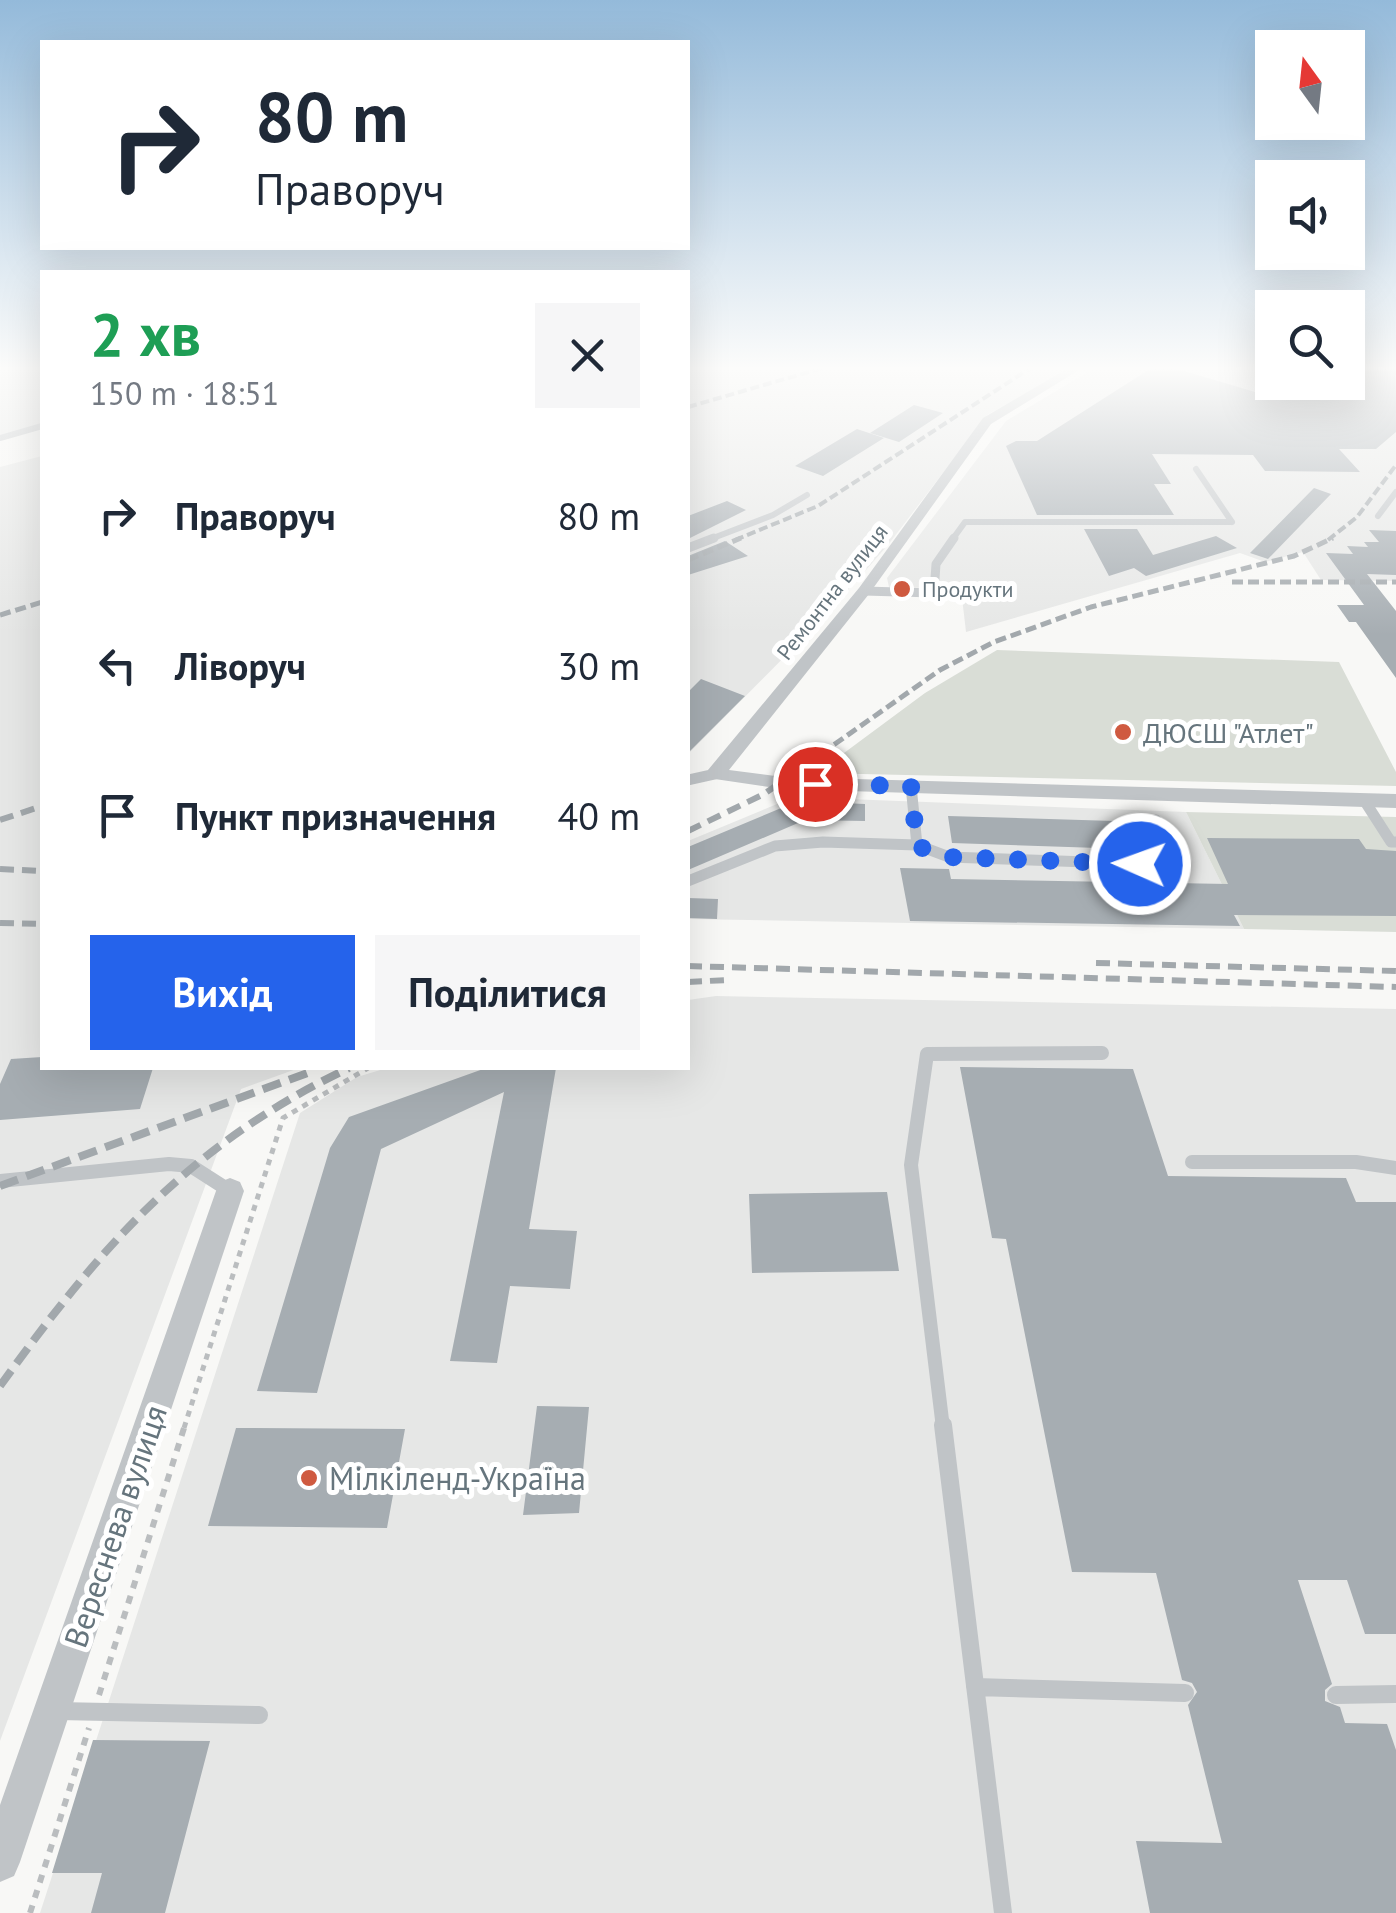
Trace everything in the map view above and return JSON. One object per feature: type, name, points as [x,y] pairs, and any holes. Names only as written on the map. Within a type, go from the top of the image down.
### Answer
[{"type":"street","name":"Ремонтна вулиця","points":[[714,774],[864,591],[962,456]]},
{"type":"street","points":[[714,774],[782,782],[1396,801]]},
{"type":"street","name":"Вереснева вулиця","points":[[0,1862],[230,1191]]},
{"type":"lane","points":[[864,591],[934,593],[936,564],[965,522],[1232,522],[1196,469]]},
{"type":"lane","points":[[1378,516],[1396,492]]},
{"type":"lane","points":[[690,547],[773,515],[808,495]]},
{"type":"lane","points":[[690,780],[714,774]]},
{"type":"lane","points":[[911,786],[917,846]]},
{"type":"lane","points":[[1364,800],[1391,842],[1396,842]]},
{"type":"lane","points":[[690,880],[775,846],[823,842],[917,846],[948,857],[1174,865],[1156,820]]},
{"type":"lane","points":[[1003,1913],[911,1165],[927,1054],[1102,1054]]},
{"type":"lane","points":[[1192,1162],[1356,1162],[1396,1168]]},
{"type":"lane","points":[[0,1181],[169,1164],[191,1166],[230,1191]]},
{"type":"lane","points":[[975,1688],[1185,1693]]},
{"type":"lane","points":[[1336,1695],[1396,1694]]},
{"type":"lane","points":[[52,1710],[259,1715]]},
{"type":"path","points":[[30,1913],[283,1118],[365,1070]]},
{"type":"shaded area","points":[[690,456],[956,456],[888,545],[827,614],[690,752]]},
{"type":"shaded area","points":[[979,456],[1396,456],[1396,581],[1321,580],[1303,552],[1265,562],[1240,553],[966,632],[961,589],[889,587],[887,578]]},
{"type":"shaded area","points":[[40,457],[40,1070],[293,1070],[241,1089],[0,1741],[0,467]]},
{"type":"shaded area","name":"ДЮСШ \"Атлет\"","points":[[997,650],[1339,662],[1396,772],[1396,786],[817,773],[925,693]]},
{"type":"shaded area","points":[[794,797],[1186,812],[1244,929],[690,919],[690,840]]},
{"type":"shaded area","name":"ДЮСШ \"Атлет\"","points":[[1186,812],[1396,817],[1396,932],[1244,929]]},
{"type":"shaded area","points":[[716,996],[1396,1009],[1396,1913],[40,1913],[300,1113],[357,1077],[380,1070],[690,1070],[690,1000]]},
{"type":"building","points":[[811,456],[855,456],[823,476],[795,466]]},
{"type":"building","points":[[1011,456],[1153,456],[1171,484],[1154,484],[1174,515],[1037,515]]},
{"type":"building","points":[[1254,456],[1346,456],[1360,472],[1265,471]]},
{"type":"building","points":[[1314,488],[1331,494],[1268,559],[1250,553]]},
{"type":"building","points":[[727,501],[746,510],[690,538],[690,515]]},
{"type":"building","points":[[1084,529],[1137,529],[1153,555],[1216,536],[1237,548],[1146,576],[1134,568],[1109,576]]},
{"type":"building","points":[[1369,530],[1396,531],[1396,575],[1367,574],[1396,611],[1396,678],[1356,622],[1349,622],[1337,605],[1364,605],[1326,553],[1353,554],[1347,546],[1368,547],[1364,542],[1379,542]]},
{"type":"building","points":[[725,541],[748,556],[690,574],[690,555]]},
{"type":"building","points":[[701,679],[745,696],[690,751],[690,690]]},
{"type":"building","points":[[798,801],[865,804],[865,821],[805,820],[690,869],[690,846]]},
{"type":"building","points":[[948,816],[1147,822],[1158,850],[952,843]]},
{"type":"building","points":[[1207,838],[1359,839],[1366,849],[1396,851],[1396,916],[1234,915],[1240,926],[910,921],[900,868],[949,869],[951,879],[1228,884]]},
{"type":"building","points":[[690,898],[718,899],[717,919],[690,918]]},
{"type":"building","points":[[40,1057],[40,1070],[152,1070],[140,1109],[0,1120],[0,1084],[11,1059]]},
{"type":"building","points":[[960,1067],[1133,1069],[1168,1176],[1346,1178],[1356,1202],[1396,1202],[1396,1634],[1365,1634],[1347,1580],[1298,1580],[1332,1684],[1325,1690],[1325,1701],[1340,1707],[1345,1723],[1387,1724],[1396,1750],[1396,1913],[1150,1913],[1136,1841],[1222,1843],[1188,1705],[1197,1692],[1192,1683],[1182,1680],[1156,1573],[1072,1572],[1006,1239],[992,1238]]},
{"type":"building","points":[[480,1070],[556,1070],[529,1229],[577,1231],[570,1289],[510,1286],[497,1363],[450,1361],[504,1092],[381,1149],[317,1393],[257,1391],[330,1148],[349,1117]]},
{"type":"building","points":[[887,1192],[899,1271],[752,1273],[749,1194]]},
{"type":"building","points":[[537,1406],[589,1407],[579,1513],[523,1515]]},
{"type":"building","name":"Мілкіленд-Україна","points":[[236,1428],[405,1429],[387,1528],[208,1526]]},
{"type":"building","points":[[93,1740],[210,1741],[165,1913],[91,1913],[102,1873],[52,1873]]},
{"type":"railway","points":[[735,540],[818,506],[895,456]]},
{"type":"railway","points":[[1328,540],[1357,517],[1396,465]]},
{"type":"railway","points":[[690,559],[741,538]]},
{"type":"railway","points":[[808,763],[940,670],[994,642],[1091,607],[1294,556],[1333,538]]},
{"type":"railway","points":[[1232,582],[1396,582]]},
{"type":"railway","points":[[0,615],[40,603]]},
{"type":"railway","points":[[690,830],[764,794],[811,761]]},
{"type":"railway","points":[[0,820],[40,807]]},
{"type":"railway","points":[[0,869],[40,871]]},
{"type":"railway","points":[[0,923],[40,924]]},
{"type":"railway","points":[[1096,963],[1396,971]]},
{"type":"railway","points":[[690,966],[1396,987]]},
{"type":"railway","points":[[690,982],[727,980]]},
{"type":"railway","points":[[0,1386],[74,1288],[153,1203],[242,1130],[345,1070]]},
{"type":"railway","points":[[0,1186],[310,1072]]},
{"type":"place","name":"Продукти","points":[[902,589]]},
{"type":"place","name":"ДЮСШ \"Атлет\"","points":[[1123,732]]},
{"type":"place","name":"Мілкіленд-Україна","points":[[309,1478]]},
{"type":"route","points":[[815,784],[911,786],[917,846],[948,857],[1140,864]]}]
